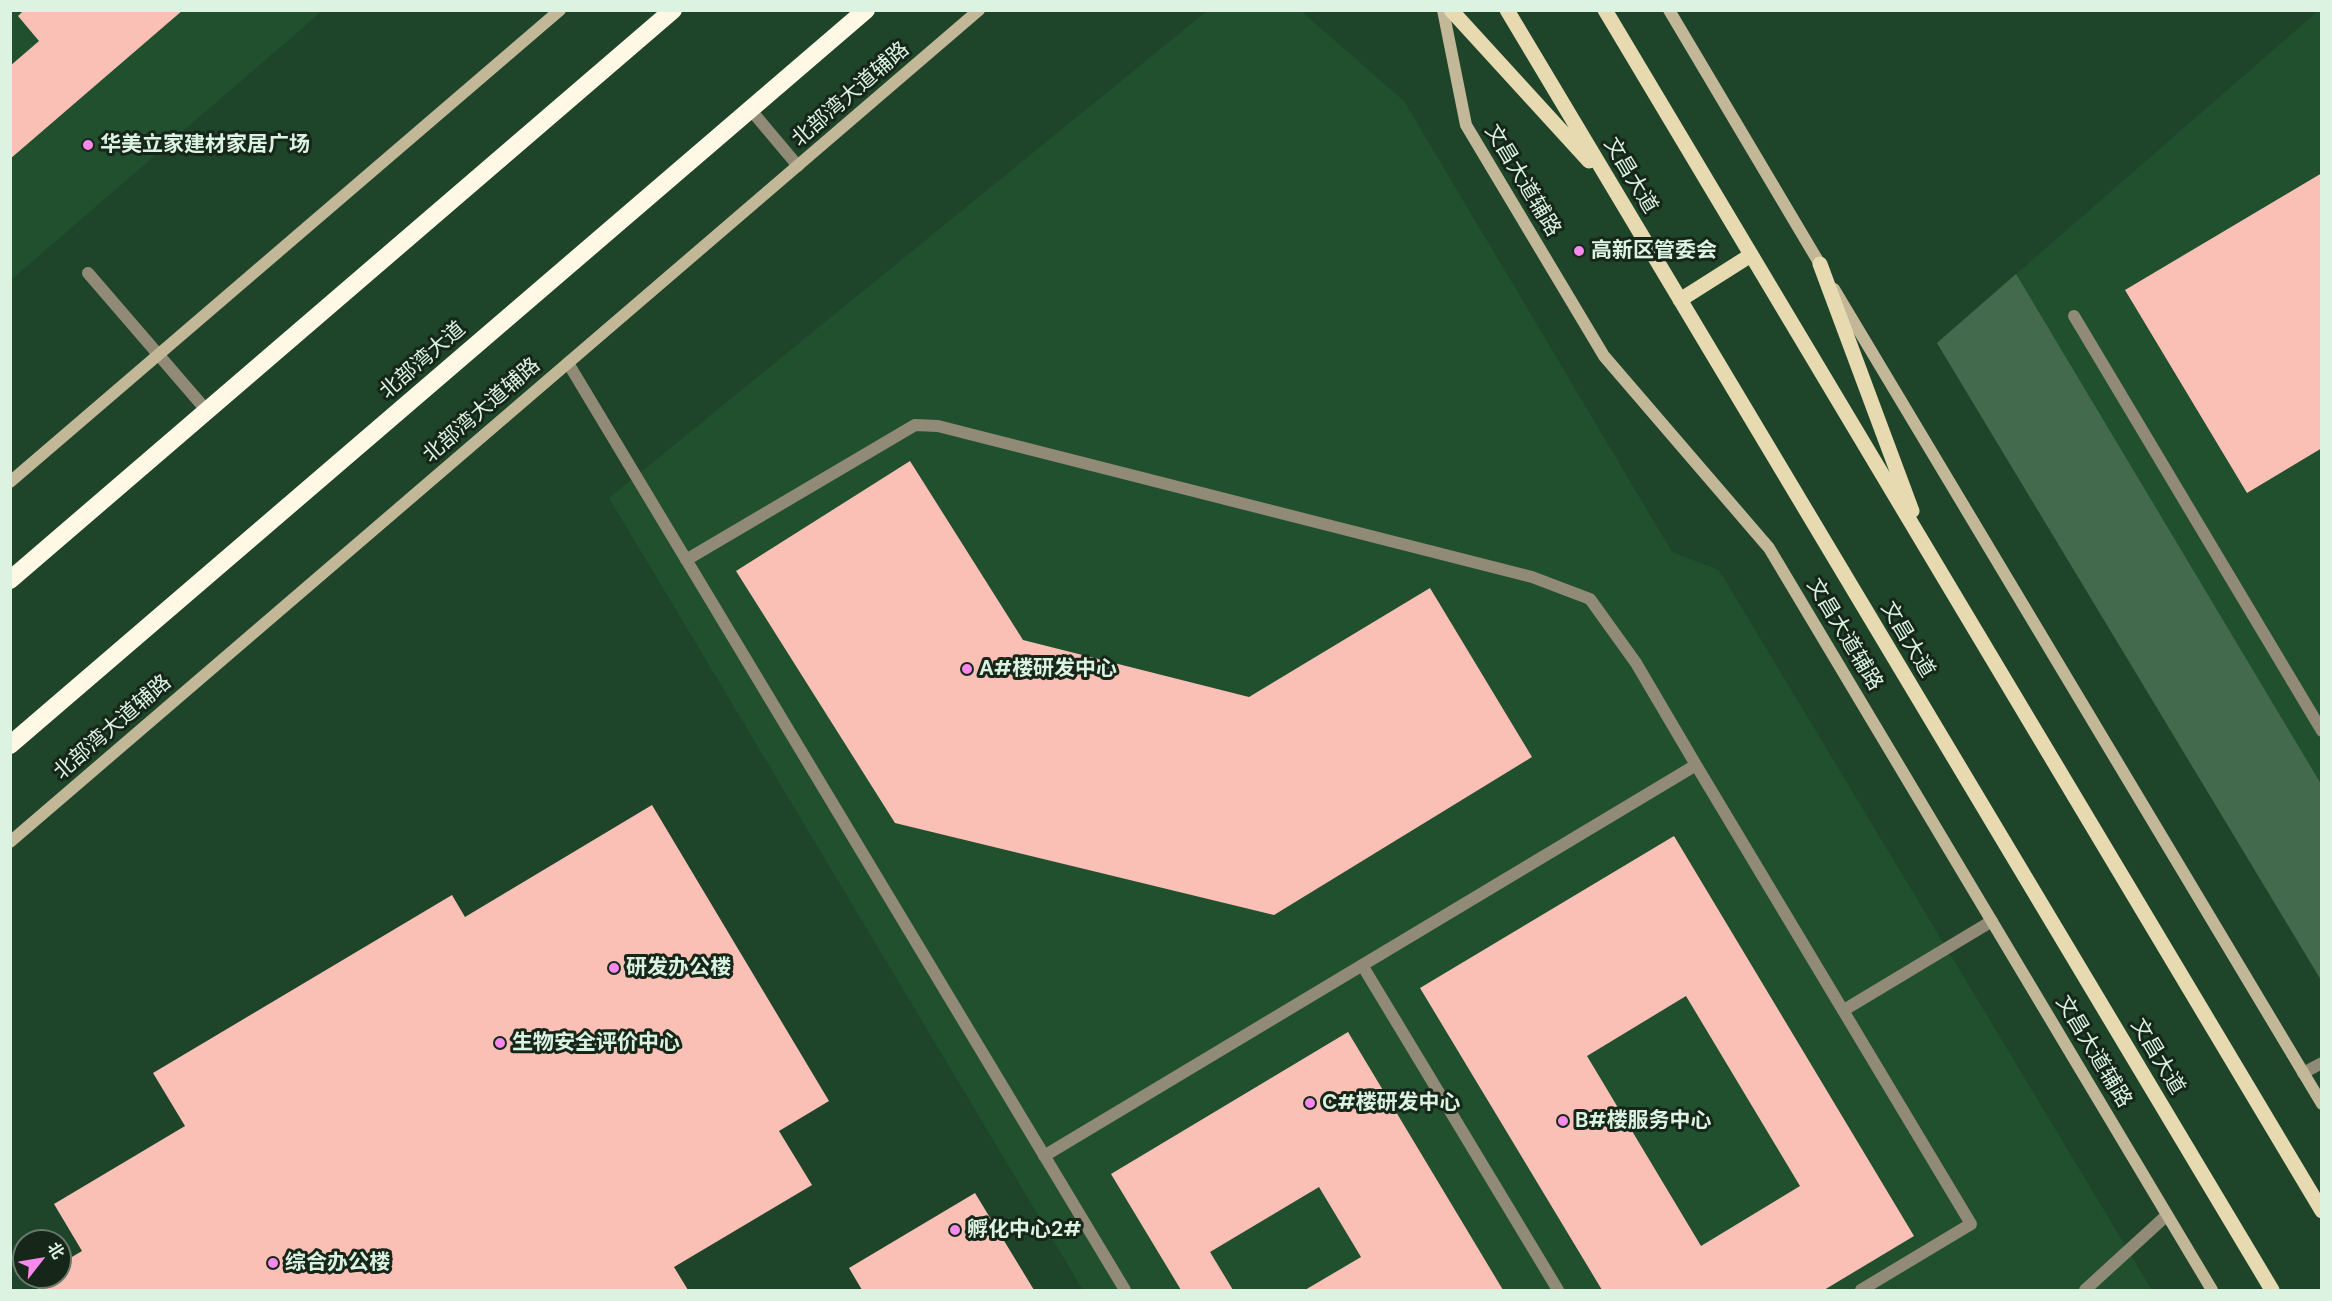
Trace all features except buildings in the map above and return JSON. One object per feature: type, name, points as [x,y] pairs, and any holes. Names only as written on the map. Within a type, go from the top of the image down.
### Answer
[{"type":"highway","points":[[10,580],[673,10]]},
{"type":"highway","name":"北部湾大道","points":[[10,745],[866,10]]},
{"type":"main road","points":[[1451,10],[1611,185]]},
{"type":"main road","name":"文昌大道","points":[[1507,10],[2272,1290]]},
{"type":"main road","points":[[1605,10],[2322,1210]]},
{"type":"main road","points":[[1680,300],[1751,255]]},
{"type":"main road","points":[[1820,264],[1926,548]]},
{"type":"street","points":[[10,483],[560,10]]},
{"type":"street","name":"北部湾大道辅路","points":[[10,842],[979,10]]},
{"type":"street","name":"文昌大道辅路","points":[[1443,10],[1466,125],[1604,356],[1769,548],[2212,1290]]},
{"type":"street","points":[[1669,10],[2322,1104]]},
{"type":"lane","points":[[750,110],[798,166]]},
{"type":"lane","points":[[88,273],[207,411]]},
{"type":"lane","points":[[2074,316],[2322,731]]},
{"type":"lane","points":[[568,363],[1125,1290]]},
{"type":"lane","points":[[686,560],[915,425],[939,426],[1532,577],[1590,599],[1636,663],[1971,1224],[1861,1290]]},
{"type":"lane","points":[[1044,1156],[1696,765]]},
{"type":"lane","points":[[1844,1010],[1992,921]]},
{"type":"lane","points":[[1362,965],[1558,1290]]},
{"type":"lane","points":[[2303,1073],[2322,1063]]},
{"type":"lane","points":[[2085,1290],[2167,1215]]},
{"type":"shaded area","name":"华美立家建材家居广场","points":[[11,11],[322,11],[11,280]]},
{"type":"shaded area","points":[[1207,11],[1301,11],[1404,101],[1672,552],[1719,570],[2152,1290],[1083,1290],[609,498]]},
{"type":"shaded area","points":[[2318,11],[2321,11],[2321,980],[1937,343]]},
{"type":"shaded area","points":[[2016,274],[2321,784],[2321,980],[1937,343]]},
{"type":"place","name":"华美立家建材家居广场","points":[[88,145]]},
{"type":"place","name":"高新区管委会","points":[[1579,251]]},
{"type":"place","name":"A#楼研发中心","points":[[967,669]]},
{"type":"place","name":"研发办公楼","points":[[614,968]]},
{"type":"place","name":"生物安全评价中心","points":[[500,1043]]},
{"type":"place","name":"C#楼研发中心","points":[[1310,1103]]},
{"type":"place","name":"B#楼服务中心","points":[[1563,1121]]},
{"type":"place","name":"孵化中心2#","points":[[955,1230]]},
{"type":"place","name":"综合办公楼","points":[[273,1263]]}]
